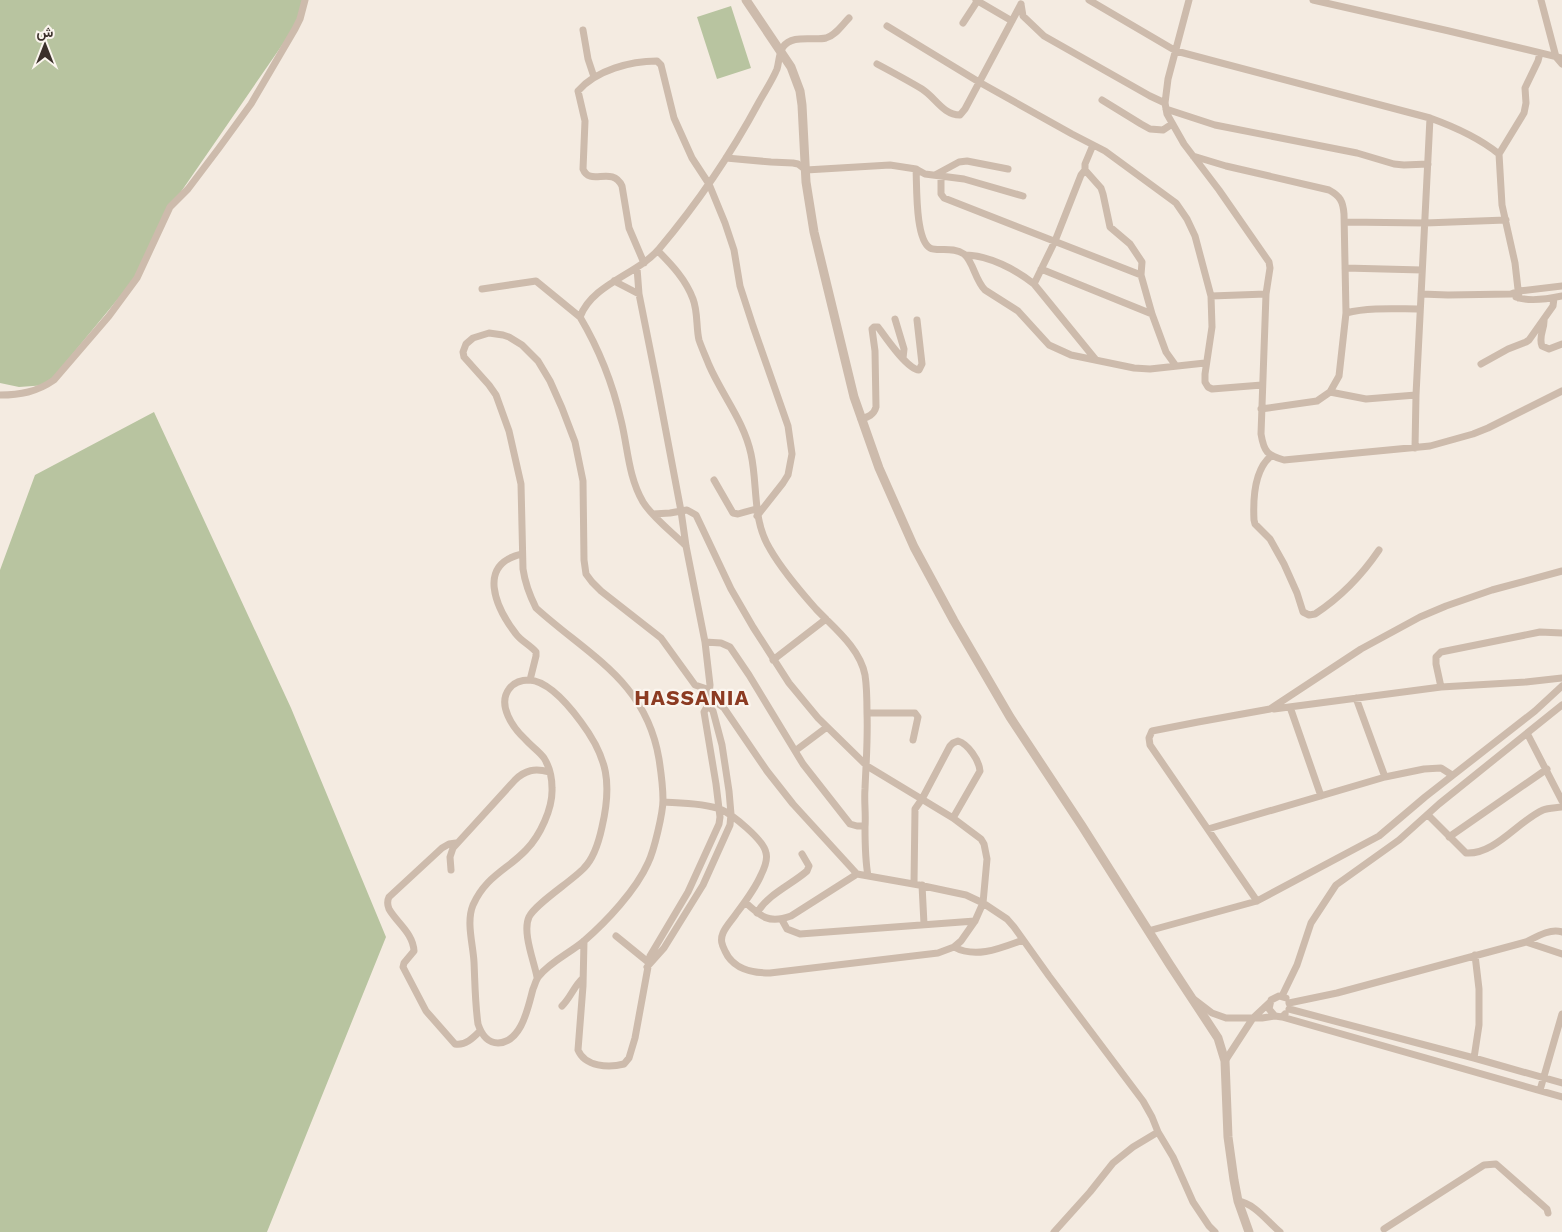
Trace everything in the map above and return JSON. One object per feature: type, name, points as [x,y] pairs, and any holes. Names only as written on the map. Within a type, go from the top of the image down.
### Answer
[{"type":"street","points":[[0,395],[26,394],[44,387],[54,380],[109,316],[137,278],[170,207],[188,189],[220,148],[250,104],[295,29],[305,0]]},
{"type":"street","points":[[746,0],[791,67],[800,91],[808,199],[814,232],[861,419],[879,468],[914,547],[954,621],[1010,717],[1218,1038],[1225,1061],[1228,1138],[1238,1201],[1249,1232]]},
{"type":"street","points":[[963,24],[977,0],[1012,21]]},
{"type":"street","points":[[1089,0],[1176,52],[1430,118],[1483,141],[1499,154]]},
{"type":"street","points":[[1189,0],[1168,79],[1165,106],[1172,124],[1192,155],[1268,259],[1270,268],[1266,294],[1261,410],[1262,443],[1268,454],[1284,460],[1430,446],[1473,434],[1562,391]]},
{"type":"street","points":[[1312,0],[1559,58]]},
{"type":"street","points":[[1541,0],[1562,64]]},
{"type":"street","points":[[876,64],[921,88],[941,107],[956,115],[963,113],[1021,2]]},
{"type":"street","points":[[1021,2],[1023,16],[1044,36],[1165,106],[1215,125],[1357,153],[1404,166],[1428,164]]},
{"type":"street","points":[[580,317],[587,305],[614,281],[637,268],[658,251],[709,184],[773,77],[784,46],[789,42],[799,39],[826,38],[831,36],[849,18]]},
{"type":"street","points":[[887,26],[979,82],[1104,151],[1176,203],[1183,211],[1195,236],[1211,296],[1212,327],[1205,363],[1205,382],[1212,389],[1262,385]]},
{"type":"street","points":[[583,30],[588,59],[594,77]]},
{"type":"street","points":[[1519,295],[1515,263],[1502,205],[1499,154],[1524,113],[1526,88],[1538,62],[1540,52]]},
{"type":"street","points":[[644,263],[629,228],[622,186],[619,180],[611,176],[589,177],[582,168],[585,122],[578,91],[594,77],[628,65],[652,61],[659,63],[674,118],[692,158],[709,184],[728,232],[734,250],[740,286],[765,364],[788,426],[791,441],[792,454],[788,474],[757,513],[733,513],[714,480]]},
{"type":"street","points":[[1102,100],[1150,129],[1163,130],[1172,124]]},
{"type":"street","points":[[1415,448],[1430,118]]},
{"type":"street","points":[[1093,145],[1085,164],[1086,170],[1101,188],[1110,227],[1130,244],[1141,260],[1141,275],[1152,314],[1166,352],[1176,366]]},
{"type":"street","points":[[1192,155],[1226,166],[1329,190],[1337,194],[1341,199],[1345,222],[1346,313],[1339,376],[1330,392],[1317,401],[1261,410]]},
{"type":"street","points":[[724,161],[793,163],[806,170],[890,165],[916,169],[925,174],[964,179],[1023,196]]},
{"type":"street","points":[[938,175],[959,162],[967,161],[1008,169]]},
{"type":"street","points":[[916,169],[918,214],[921,234],[927,245],[933,249],[948,248],[966,255],[990,260],[1019,274],[1034,284],[1096,360]]},
{"type":"street","points":[[1034,284],[1055,240],[1080,175],[1086,170]]},
{"type":"street","points":[[938,175],[941,194],[944,198],[1141,275]]},
{"type":"street","points":[[1345,222],[1425,223],[1506,220]]},
{"type":"street","points":[[658,251],[677,272],[688,288],[694,301],[699,340],[718,384],[740,423],[749,446],[757,513],[770,549],[788,574],[840,633],[861,663],[866,687],[867,713],[865,826],[868,876]]},
{"type":"street","points":[[966,255],[980,286],[1018,311],[1049,345],[1072,355],[1134,368],[1150,369],[1205,363]]},
{"type":"street","points":[[584,941],[578,1044],[580,1054],[589,1062],[605,1066],[618,1066],[627,1062],[632,1049],[652,952],[688,892],[719,824],[716,784],[704,712],[708,705],[710,693],[710,675],[681,511],[638,294],[637,268]]},
{"type":"street","points":[[1041,268],[1152,314]]},
{"type":"street","points":[[1345,268],[1422,270]]},
{"type":"street","points":[[482,289],[536,281],[580,317],[613,388],[634,483],[644,503],[653,514],[686,546]]},
{"type":"street","points":[[614,281],[638,294]]},
{"type":"street","points":[[1519,295],[1562,286]]},
{"type":"street","points":[[1211,296],[1266,294]]},
{"type":"street","points":[[1421,294],[1511,294],[1554,298],[1562,296]]},
{"type":"street","points":[[1481,364],[1508,349],[1526,342],[1553,306],[1554,298]]},
{"type":"street","points":[[1346,313],[1369,309],[1420,310]]},
{"type":"street","points":[[895,318],[904,349],[903,358]]},
{"type":"street","points":[[1544,318],[1544,326],[1540,338],[1542,346],[1549,349],[1562,344]]},
{"type":"street","points":[[861,419],[874,413],[876,407],[873,327],[878,327],[910,367],[921,370],[917,320]]},
{"type":"street","points":[[538,977],[529,941],[528,919],[532,912],[585,867],[599,840],[606,810],[608,787],[605,767],[598,748],[570,708],[548,687],[537,681],[518,681],[513,684],[505,695],[505,707],[510,720],[523,738],[546,760],[552,788],[552,798],[545,820],[526,850],[487,884],[471,911],[470,926],[477,1016],[480,1031],[486,1039],[493,1042],[502,1042],[514,1035],[524,1019],[538,977],[552,964],[584,941],[628,895],[648,864],[652,854],[663,802],[656,746],[640,703],[605,663],[536,608],[524,579],[520,484],[509,431],[496,395],[464,357],[463,352],[466,344],[472,338],[489,333],[509,337],[522,345],[538,361],[550,381],[562,408],[575,442],[582,481],[584,560],[586,574],[592,582],[661,638],[695,685],[710,693],[724,708],[767,771],[793,804],[857,874],[966,895],[983,903],[1007,919],[1143,1101],[1173,1157],[1193,1202],[1215,1232]]},
{"type":"street","points":[[1330,392],[1366,398],[1416,395]]},
{"type":"street","points":[[1271,456],[1262,468],[1256,485],[1254,520],[1255,524],[1270,538],[1284,564],[1303,612],[1309,615],[1316,614],[1362,574],[1379,550]]},
{"type":"street","points":[[653,514],[691,511],[697,517],[731,589],[773,660],[818,718],[867,766],[953,818],[981,839],[986,850],[987,859],[983,903],[975,921],[961,942],[938,953],[757,974],[733,963],[728,957],[721,941],[726,927],[745,902],[761,876],[767,856],[764,847],[731,814],[719,808],[663,802]]},
{"type":"street","points":[[522,554],[510,558],[499,566],[495,575],[494,589],[500,609],[511,627],[536,652],[530,680]]},
{"type":"street","points":[[1270,709],[1361,649],[1420,617],[1492,590],[1562,571]]},
{"type":"street","points":[[773,660],[826,619]]},
{"type":"street","points":[[1441,687],[1436,656],[1442,652],[1540,632],[1562,633]]},
{"type":"street","points":[[705,642],[720,643],[730,647],[803,764],[846,820],[853,826],[865,826]]},
{"type":"street","points":[[1257,901],[1150,745],[1149,738],[1152,732],[1270,709],[1441,687],[1562,678]]},
{"type":"street","points":[[1148,931],[1257,901],[1379,836],[1535,711],[1562,686]]},
{"type":"street","points":[[1356,698],[1385,777]]},
{"type":"street","points":[[648,965],[664,948],[686,913],[708,873],[727,832],[731,814],[722,745],[713,711],[708,705]]},
{"type":"street","points":[[1282,996],[1297,965],[1311,923],[1336,885],[1399,840],[1562,705]]},
{"type":"street","points":[[1290,707],[1321,796]]},
{"type":"street","points":[[867,713],[915,713],[918,716],[913,740]]},
{"type":"street","points":[[795,751],[827,727]]},
{"type":"street","points":[[1527,733],[1559,789],[1562,801]]},
{"type":"street","points":[[914,884],[915,809],[951,744],[956,741],[962,742],[972,754],[980,771],[953,818]]},
{"type":"street","points":[[1208,829],[1385,777],[1424,769],[1442,768],[1452,776]]},
{"type":"street","points":[[1450,838],[1546,769]]},
{"type":"street","points":[[451,870],[451,851],[456,843],[521,774],[534,770],[549,772]]},
{"type":"street","points":[[1428,815],[1466,853],[1476,854],[1544,810],[1562,807]]},
{"type":"street","points":[[456,843],[442,848],[389,897],[387,903],[389,909],[401,923],[413,943],[414,954],[404,963],[403,967],[426,1010],[455,1044],[462,1044],[470,1040],[480,1031]]},
{"type":"street","points":[[757,913],[760,907],[771,897],[808,871],[809,866],[802,854]]},
{"type":"street","points":[[700,869],[708,873]]},
{"type":"street","points":[[745,902],[757,913],[765,917],[782,920],[857,874]]},
{"type":"street","points":[[922,885],[924,924]]},
{"type":"street","points":[[678,908],[686,913]]},
{"type":"street","points":[[782,920],[787,930],[800,934],[975,921]]},
{"type":"street","points":[[1289,1006],[1526,942],[1542,934],[1562,932]]},
{"type":"street","points":[[616,936],[648,965]]},
{"type":"street","points":[[954,947],[963,952],[980,952],[1023,940]]},
{"type":"street","points":[[1526,942],[1562,954]]},
{"type":"street","points":[[1474,1058],[1479,1025],[1479,989],[1475,955]]},
{"type":"street","points":[[562,1006],[583,978]]},
{"type":"street","points":[[1225,1061],[1253,1018],[1273,998],[1282,996]]},
{"type":"street","points":[[1282,996],[1289,1006],[1562,1083]]},
{"type":"street","points":[[1194,1000],[1212,1013],[1226,1018],[1279,1016],[1288,1012],[1289,1006]]},
{"type":"street","points":[[1269,1003],[1270,1012],[1279,1016],[1562,1097]]},
{"type":"street","points":[[1540,1090],[1562,1014]]},
{"type":"street","points":[[1054,1232],[1113,1163],[1133,1147],[1158,1132]]},
{"type":"street","points":[[1384,1229],[1484,1165],[1491,1163],[1496,1164],[1547,1209],[1548,1213]]},
{"type":"street","points":[[1238,1201],[1250,1206],[1280,1232]]},
{"type":"green space","points":[[0,0],[303,0],[298,22],[176,199],[145,266],[47,385],[19,387],[0,383]]},
{"type":"green space","points":[[731,6],[751,68],[717,79],[697,17]]},
{"type":"green space","points":[[154,412],[291,708],[386,937],[267,1232],[0,1232],[0,570],[35,475]]},
{"type":"district","name":"HASSANIA","points":[[692,697]]}]
